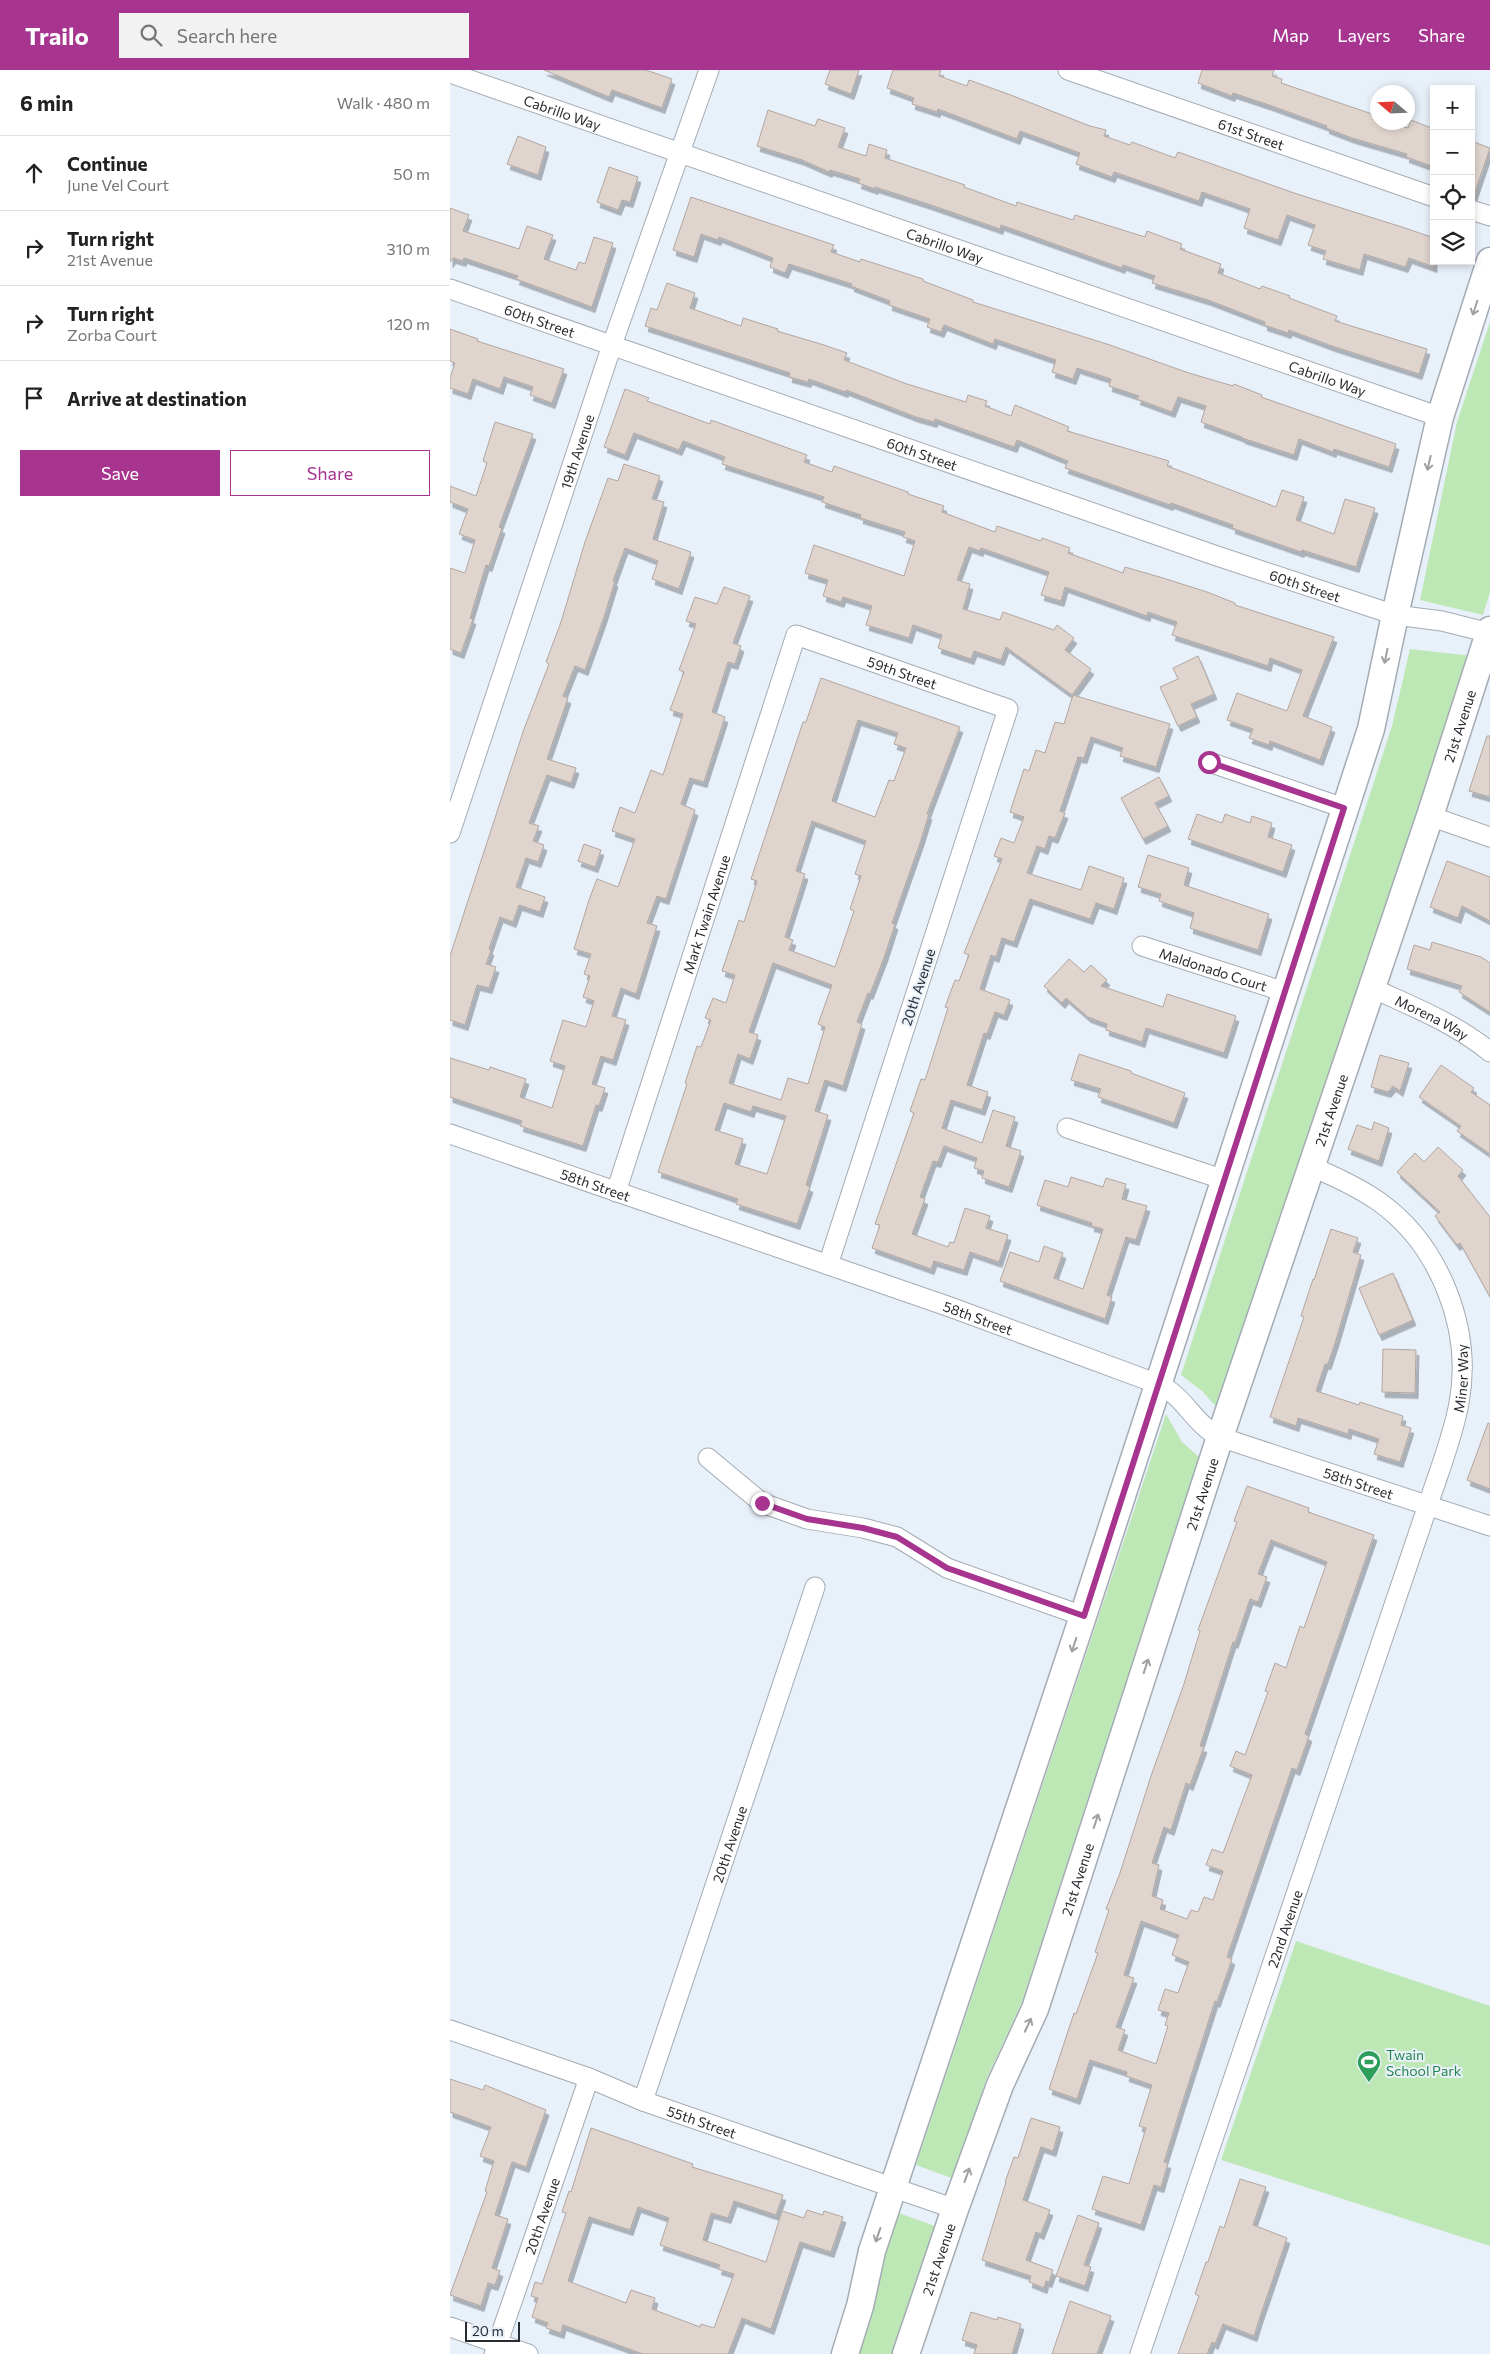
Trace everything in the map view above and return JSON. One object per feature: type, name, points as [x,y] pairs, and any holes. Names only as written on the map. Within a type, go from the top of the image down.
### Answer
[{"type":"street","name":"19th Avenue","points":[[450,833],[612,345],[709,70]]},
{"type":"street","name":"61st Street","points":[[1068,70],[1430,196]]},
{"type":"street","name":"Cabrillo Way","points":[[450,73],[1440,417]]},
{"type":"street","points":[[1475,211],[1490,216]]},
{"type":"street","points":[[845,2354],[860,2306],[872,2251],[1084,1616],[1371,729],[1440,417],[1490,261]]},
{"type":"street","name":"60th Street","points":[[450,289],[1208,553],[1395,614],[1442,621],[1490,632]]},
{"type":"street","name":"21st Avenue","points":[[906,2354],[955,2209],[1000,2085],[1035,2009],[1220,1437],[1370,987],[1430,816],[1490,632]]},
{"type":"street","name":"59th Street","points":[[796,635],[1008,709]]},
{"type":"street","name":"Mark Twain Avenue","points":[[616,1192],[796,635]]},
{"type":"street","name":"20th Avenue","points":[[828,1265],[1008,709]]},
{"type":"street","points":[[1209,762],[1344,808]]},
{"type":"street","points":[[1430,816],[1490,837]]},
{"type":"street","name":"Maldonado Court","points":[[1142,946],[1285,992]]},
{"type":"street","name":"Morena Way","points":[[1370,987],[1441,1020],[1490,1052]]},
{"type":"street","points":[[1067,1128],[1224,1180]]},
{"type":"street","name":"58th Street","points":[[450,1134],[950,1307],[1158,1384],[1176,1394],[1205,1429],[1220,1437],[1490,1526]]},
{"type":"street","name":"Miner Way","points":[[1310,1166],[1351,1184],[1379,1202],[1398,1218],[1418,1240],[1434,1264],[1454,1311],[1460,1340],[1462,1369],[1460,1401],[1453,1430],[1428,1505]]},
{"type":"street","points":[[708,1458],[762,1503],[807,1519],[863,1528],[897,1537],[947,1568],[1084,1616]]},
{"type":"street","name":"22nd Avenue","points":[[1140,2354],[1428,1505]]},
{"type":"street","name":"20th Avenue","points":[[643,2100],[815,1587]]},
{"type":"street","name":"55th Street","points":[[450,2030],[955,2209]]},
{"type":"street","name":"20th Avenue","points":[[496,2348],[589,2078]]},
{"type":"street","points":[[450,2326],[496,2348],[528,2354]]},
{"type":"green space","points":[[1490,322],[1490,592],[1483,615],[1420,600],[1457,422]]},
{"type":"green space","points":[[1410,649],[1473,656],[1219,1410],[1202,1391],[1181,1375],[1392,726]]},
{"type":"green space","points":[[1166,1414],[1182,1442],[1199,1457],[1022,2002],[986,2080],[954,2179],[916,2165]]},
{"type":"green space","name":"Twain School Park","points":[[1296,1941],[1490,2006],[1490,2246],[1221,2160]]},
{"type":"green space","points":[[896,2212],[940,2228],[897,2354],[856,2354],[876,2275]]},
{"type":"building","points":[[544,70],[646,70],[672,79],[662,108],[612,90],[609,97]]},
{"type":"building","points":[[830,70],[859,70],[851,94],[825,84]]},
{"type":"building","points":[[893,70],[941,70],[939,76],[967,86],[969,80],[1008,94],[1090,126],[1106,130],[1104,136],[1130,145],[1132,142],[1175,158],[1178,152],[1297,194],[1430,237],[1430,265],[1434,265],[1434,267],[1409,258],[1405,267],[1364,254],[1360,270],[1323,259],[1326,251],[1308,245],[1315,225],[1287,215],[1278,240],[1244,228],[1250,209],[1202,192],[1199,201],[1114,172],[1112,177],[1076,164],[1080,153],[1020,131],[1017,139],[938,109],[937,112],[912,104],[914,98],[887,88]]},
{"type":"building","points":[[1202,70],[1274,70],[1272,76],[1282,79],[1281,83],[1370,113],[1370,130],[1415,130],[1415,122],[1430,127],[1430,166],[1406,157],[1407,154],[1352,138],[1326,128],[1327,126],[1272,106],[1233,93],[1232,96],[1198,83]]},
{"type":"building","points":[[768,110],[815,126],[818,119],[845,128],[838,147],[866,156],[869,144],[887,150],[885,158],[965,185],[964,187],[1016,206],[1017,202],[1073,220],[1075,215],[1145,237],[1147,231],[1182,244],[1180,249],[1221,264],[1218,273],[1260,289],[1262,286],[1290,296],[1289,298],[1337,316],[1335,321],[1427,349],[1419,374],[1289,330],[1288,333],[1264,325],[1265,322],[1208,300],[1152,283],[1155,276],[1123,265],[1122,268],[1001,225],[1000,229],[875,187],[875,189],[858,183],[860,179],[830,170],[829,172],[802,160],[757,146]]},
{"type":"building","points":[[518,136],[546,147],[538,175],[507,164]]},
{"type":"building","points":[[1475,142],[1490,148],[1475,192]]},
{"type":"building","points":[[609,167],[638,177],[630,202],[622,200],[618,210],[597,202]]},
{"type":"building","points":[[691,197],[834,245],[831,252],[860,262],[861,259],[923,279],[923,281],[973,300],[973,302],[1107,344],[1189,373],[1233,386],[1234,384],[1262,395],[1261,397],[1396,444],[1389,467],[1334,449],[1333,452],[1299,439],[1294,455],[1242,438],[1201,422],[1206,406],[1178,397],[1172,412],[1137,399],[1139,396],[1109,386],[1111,379],[1077,368],[1073,379],[1052,372],[1056,360],[995,339],[993,344],[944,325],[941,332],[927,327],[930,319],[889,305],[890,301],[851,286],[852,284],[789,264],[785,273],[770,267],[773,258],[719,237],[718,240],[701,234],[694,257],[673,250]]},
{"type":"building","points":[[450,208],[469,215],[463,231],[519,249],[527,226],[553,235],[544,259],[576,270],[579,262],[585,264],[594,237],[613,243],[592,307],[516,279],[518,276],[464,258],[463,261],[453,258],[450,262]]},
{"type":"building","points":[[667,283],[695,293],[690,308],[741,326],[743,318],[847,353],[844,360],[907,384],[966,402],[968,395],[987,401],[985,406],[1011,416],[1015,405],[1069,427],[1067,431],[1169,461],[1167,466],[1276,507],[1282,490],[1304,497],[1296,520],[1334,534],[1345,499],[1375,508],[1356,567],[1302,550],[1301,552],[1232,528],[1233,525],[1065,468],[1068,461],[1017,440],[1014,447],[935,419],[934,422],[916,417],[846,390],[845,392],[809,379],[808,382],[789,377],[790,373],[645,326],[651,308],[657,310]]},
{"type":"building","points":[[450,329],[478,339],[477,341],[564,369],[552,403],[530,395],[533,387],[504,377],[500,389],[473,379],[468,394],[450,388],[450,378],[455,363],[450,361]]},
{"type":"building","points":[[625,389],[649,398],[647,401],[710,424],[711,420],[807,455],[804,462],[832,472],[834,466],[908,492],[908,494],[944,506],[942,512],[995,532],[997,526],[1041,541],[1042,538],[1070,548],[1068,553],[1123,573],[1125,567],[1163,578],[1207,592],[1235,603],[1235,605],[1334,637],[1303,716],[1332,727],[1320,760],[1270,741],[1269,745],[1249,738],[1253,729],[1227,720],[1237,693],[1287,711],[1302,670],[1270,658],[1268,666],[1172,635],[1177,622],[1148,612],[1147,616],[1065,587],[1061,601],[1041,595],[1049,572],[981,548],[980,551],[969,547],[957,580],[970,584],[963,609],[1000,620],[1003,612],[1054,630],[1057,625],[1074,638],[1065,650],[1091,669],[1072,695],[1006,647],[1001,660],[974,651],[971,659],[938,648],[942,635],[913,625],[909,638],[866,625],[872,606],[843,597],[841,602],[823,596],[828,580],[805,573],[814,545],[904,576],[915,541],[903,537],[905,532],[860,518],[861,515],[822,502],[824,497],[722,464],[725,457],[683,441],[679,450],[634,433],[625,455],[604,447]]},
{"type":"building","points":[[495,422],[533,434],[499,527],[502,528],[489,566],[486,565],[470,618],[473,619],[461,653],[450,649],[450,568],[465,573],[475,540],[459,534],[468,509],[450,502],[450,486],[476,496],[487,463],[483,461]]},
{"type":"building","points":[[624,464],[660,476],[652,499],[664,502],[653,539],[691,552],[679,589],[652,579],[658,561],[625,548],[613,581],[615,581],[604,617],[585,670],[575,666],[563,696],[568,698],[547,759],[576,768],[571,783],[547,775],[529,823],[539,826],[533,841],[544,845],[538,862],[526,858],[516,887],[545,897],[540,912],[519,905],[513,922],[500,917],[486,964],[496,967],[489,988],[477,985],[465,1025],[450,1020],[450,956],[524,729],[549,664],[546,662],[561,622],[585,542],[608,478],[618,481]]},
{"type":"building","points":[[724,587],[750,596],[733,643],[741,646],[735,664],[728,662],[712,712],[725,717],[704,782],[690,778],[681,804],[695,810],[666,899],[657,896],[647,923],[657,926],[636,994],[621,988],[612,1016],[626,1020],[613,1060],[601,1056],[592,1084],[605,1088],[599,1106],[596,1105],[583,1146],[520,1126],[522,1121],[450,1097],[450,1058],[489,1070],[490,1067],[526,1079],[520,1097],[552,1108],[565,1066],[550,1061],[563,1020],[586,1027],[594,1001],[583,997],[590,976],[584,974],[591,954],[574,949],[589,900],[597,879],[618,887],[635,839],[612,831],[620,807],[635,813],[651,770],[663,775],[683,714],[670,710],[684,672],[679,670],[696,624],[686,621],[695,597],[717,604]]},
{"type":"building","points":[[1198,656],[1214,694],[1191,704],[1197,717],[1178,726],[1160,687],[1178,679],[1173,668]]},
{"type":"building","points":[[821,678],[960,727],[927,814],[929,814],[921,840],[892,923],[895,924],[885,955],[857,1022],[862,1024],[843,1086],[825,1080],[815,1111],[828,1115],[806,1185],[810,1187],[797,1224],[736,1204],[738,1199],[658,1172],[687,1084],[685,1083],[697,1046],[701,1047],[711,1020],[705,1018],[713,998],[726,1003],[735,975],[722,971],[739,920],[744,922],[757,881],[751,879],[803,722],[806,722]],"holes":[[[858,720],[898,733],[894,744],[906,748],[894,781],[889,780],[875,817],[832,801]],[[812,821],[866,841],[855,874],[861,876],[850,909],[854,911],[835,967],[789,950],[793,940],[785,937],[805,874],[796,871]],[[773,963],[832,985],[818,1024],[825,1027],[808,1084],[788,1078],[781,1100],[729,1083],[738,1054],[750,1059],[758,1035],[749,1032]],[[724,1103],[751,1112],[753,1106],[786,1116],[767,1174],[735,1164],[743,1139],[715,1130]]]},
{"type":"building","points":[[1073,695],[1170,724],[1156,767],[1120,756],[1123,748],[1091,737],[1084,758],[1078,757],[1060,811],[1065,813],[1055,838],[1049,836],[1045,849],[1037,846],[1027,873],[1081,890],[1089,866],[1124,878],[1114,909],[1096,903],[1090,919],[1030,899],[1014,942],[1002,938],[996,957],[991,955],[980,989],[1010,1000],[1004,1015],[995,1012],[987,1034],[984,1033],[967,1085],[988,1092],[982,1110],[951,1100],[942,1128],[982,1143],[993,1110],[1015,1117],[1006,1146],[1021,1151],[1009,1187],[982,1178],[984,1171],[974,1168],[977,1158],[944,1146],[938,1162],[933,1161],[920,1197],[925,1199],[912,1234],[948,1247],[950,1242],[954,1243],[965,1208],[990,1216],[986,1228],[1008,1235],[999,1262],[970,1252],[964,1270],[934,1261],[931,1269],[872,1248],[880,1225],[875,1224],[914,1113],[910,1111],[921,1079],[925,1080],[948,1008],[945,1007],[955,980],[959,981],[969,955],[964,953],[1002,859],[994,856],[1001,838],[1014,843],[1024,817],[1010,812],[1024,769],[1029,771],[1036,750],[1045,753],[1055,722],[1064,724]]},
{"type":"building","points":[[1487,736],[1490,736],[1490,797],[1469,791]]},
{"type":"building","points":[[1159,777],[1169,796],[1155,803],[1168,826],[1143,839],[1121,798]]},
{"type":"building","points":[[1197,814],[1222,823],[1225,814],[1250,823],[1252,816],[1272,823],[1268,837],[1292,845],[1283,872],[1188,839]]},
{"type":"building","points":[[584,844],[601,850],[595,867],[578,861]]},
{"type":"building","points":[[1148,855],[1189,868],[1184,885],[1269,914],[1258,950],[1190,928],[1194,913],[1159,901],[1161,894],[1138,887]]},
{"type":"building","points":[[1447,861],[1490,877],[1490,921],[1462,906],[1458,918],[1430,907]]},
{"type":"building","points":[[1432,942],[1481,957],[1490,963],[1490,1012],[1459,992],[1462,986],[1407,969],[1414,945],[1430,950]]},
{"type":"building","points":[[1069,959],[1084,972],[1091,965],[1107,980],[1101,986],[1163,1007],[1167,994],[1236,1016],[1224,1053],[1146,1028],[1142,1042],[1106,1030],[1107,1024],[1088,1017],[1066,998],[1062,1003],[1044,986]]},
{"type":"building","points":[[1079,1054],[1131,1071],[1131,1073],[1185,1093],[1174,1123],[1098,1097],[1101,1089],[1071,1080]]},
{"type":"building","points":[[1380,1055],[1409,1063],[1400,1091],[1393,1086],[1388,1092],[1371,1087]]},
{"type":"building","points":[[1441,1065],[1474,1088],[1471,1092],[1490,1105],[1490,1154],[1457,1131],[1461,1126],[1419,1097]]},
{"type":"building","points":[[1374,1122],[1389,1128],[1379,1161],[1348,1149],[1357,1125],[1372,1130]]},
{"type":"building","points":[[1438,1147],[1463,1170],[1458,1176],[1490,1217],[1490,1297],[1460,1243],[1457,1245],[1435,1216],[1440,1212],[1397,1172],[1415,1153],[1424,1162]]},
{"type":"building","points":[[1071,1177],[1103,1187],[1106,1178],[1126,1184],[1122,1199],[1147,1206],[1136,1240],[1126,1237],[1107,1295],[1112,1297],[1105,1319],[1000,1281],[1010,1252],[1039,1262],[1044,1246],[1063,1253],[1054,1278],[1083,1289],[1103,1229],[1091,1226],[1092,1223],[1037,1205],[1045,1180],[1068,1187]]},
{"type":"building","points":[[1331,1229],[1358,1238],[1353,1252],[1361,1255],[1336,1340],[1316,1391],[1359,1405],[1360,1402],[1403,1416],[1401,1425],[1411,1428],[1400,1462],[1374,1454],[1379,1439],[1349,1429],[1348,1434],[1298,1418],[1296,1426],[1270,1417],[1304,1317],[1301,1316],[1313,1279]]},
{"type":"building","points":[[1393,1273],[1413,1320],[1379,1335],[1359,1288]]},
{"type":"building","points":[[1383,1349],[1416,1350],[1415,1393],[1382,1392]]},
{"type":"building","points":[[1488,1423],[1490,1424],[1490,1489],[1467,1480]]},
{"type":"building","points":[[1247,1486],[1309,1508],[1308,1512],[1374,1535],[1305,1734],[1309,1736],[1297,1770],[1292,1768],[1227,1957],[1232,1959],[1217,2002],[1215,2001],[1181,2107],[1164,2162],[1168,2163],[1161,2187],[1154,2185],[1141,2225],[1092,2209],[1103,2176],[1129,2184],[1146,2128],[1139,2126],[1152,2085],[1126,2076],[1127,2072],[1090,2060],[1077,2099],[1049,2089],[1074,2013],[1076,2014],[1098,1953],[1095,1952],[1109,1910],[1106,1909],[1184,1684],[1200,1631],[1198,1630],[1237,1522],[1234,1521]],"holes":[[[1271,1540],[1327,1562],[1304,1628],[1300,1626],[1286,1668],[1275,1663],[1265,1691],[1268,1692],[1245,1755],[1236,1751],[1230,1766],[1252,1775],[1223,1853],[1212,1849],[1206,1865],[1223,1871],[1213,1900],[1204,1897],[1198,1912],[1191,1910],[1187,1919],[1160,1909],[1163,1900],[1152,1896],[1159,1865],[1152,1863],[1164,1827],[1171,1830],[1186,1783],[1190,1785],[1204,1747],[1200,1746],[1233,1642],[1235,1643],[1250,1599],[1258,1602],[1267,1577],[1258,1574]],[[1141,1921],[1179,1935],[1172,1955],[1189,1962],[1178,1993],[1165,1989],[1158,2010],[1169,2013],[1165,2025],[1168,2026],[1156,2064],[1118,2050],[1125,2030],[1116,2027],[1134,1978],[1124,1975]]]},
{"type":"building","points":[[450,2079],[483,2090],[485,2085],[546,2110],[526,2167],[512,2162],[495,2215],[508,2219],[492,2268],[500,2271],[495,2285],[488,2283],[481,2306],[450,2295],[487,2192],[485,2191],[494,2161],[480,2156],[491,2127],[450,2112]]},
{"type":"building","points":[[1031,2118],[1060,2127],[1053,2151],[1041,2147],[1023,2200],[1050,2210],[1041,2234],[1036,2232],[1026,2260],[1053,2270],[1049,2282],[1046,2281],[1044,2288],[1029,2282],[1031,2276],[982,2260],[1005,2182],[1014,2157],[1018,2158]]},
{"type":"building","points":[[591,2128],[693,2164],[692,2167],[783,2195],[776,2215],[734,2201],[728,2218],[711,2213],[703,2240],[766,2262],[782,2211],[804,2218],[807,2210],[823,2215],[824,2211],[843,2217],[831,2252],[800,2242],[771,2329],[742,2318],[728,2354],[643,2354],[563,2325],[561,2333],[546,2328],[548,2323],[532,2317],[538,2298],[531,2296],[535,2282],[542,2284],[566,2213],[562,2212],[569,2191],[571,2192]],"holes":[[[638,2207],[669,2218],[660,2245],[720,2265],[718,2269],[734,2274],[714,2328],[701,2324],[700,2327],[652,2309],[655,2298],[631,2290],[626,2303],[568,2281],[589,2217],[630,2230]]]},
{"type":"building","points":[[1240,2179],[1266,2187],[1253,2225],[1287,2238],[1254,2336],[1223,2324],[1215,2344],[1212,2342],[1207,2354],[1178,2354],[1199,2296],[1195,2294],[1206,2262],[1208,2262],[1220,2226],[1224,2228]]},
{"type":"building","points":[[1078,2215],[1099,2223],[1084,2265],[1091,2267],[1085,2286],[1056,2276]]},
{"type":"building","points":[[1070,2301],[1111,2316],[1097,2354],[1052,2354]]},
{"type":"building","points":[[971,2312],[997,2320],[998,2317],[1021,2324],[1012,2354],[974,2354],[977,2345],[962,2340]]},
{"type":"place","name":"Twain School Park","points":[[1369,2083]]},
{"type":"route","points":[[762,1503],[807,1519],[863,1528],[897,1537],[947,1568],[1084,1616],[1344,808],[1209,762]]}]
